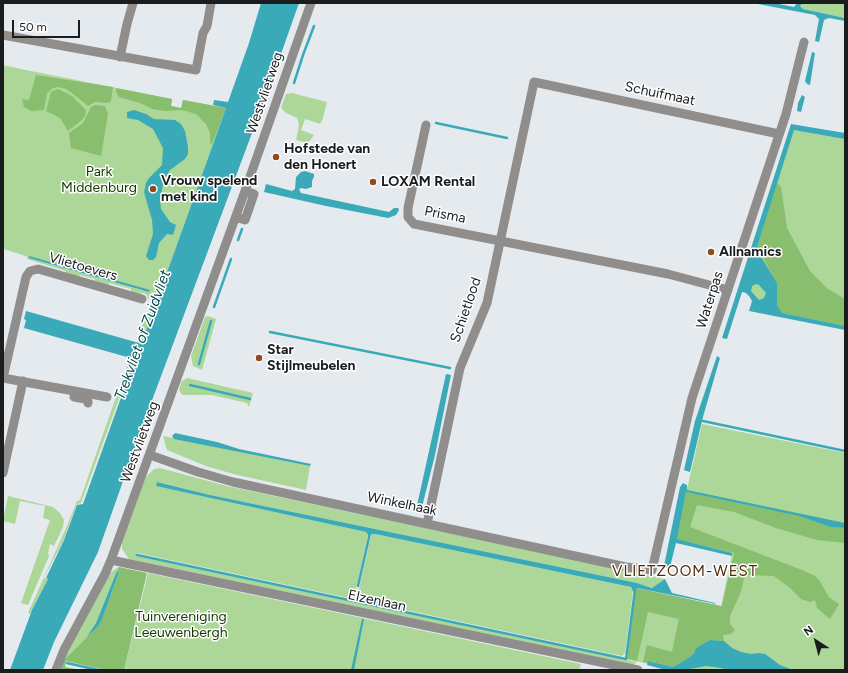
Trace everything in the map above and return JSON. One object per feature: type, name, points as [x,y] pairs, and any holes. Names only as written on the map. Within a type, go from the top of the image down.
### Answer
[{"type":"street","points":[[120,57],[133,3]]},
{"type":"street","points":[[3,35],[196,70],[203,33],[207,26],[211,3]]},
{"type":"street","name":"Westvlietweg","points":[[56,670],[69,640],[111,560],[236,217],[311,3]]},
{"type":"street","name":"Waterpas","points":[[652,570],[692,398],[786,114],[804,42]]},
{"type":"street","name":"Schuifmaat","points":[[534,82],[779,134]]},
{"type":"street","name":"Schietlood","points":[[427,524],[460,368],[487,303],[534,82]]},
{"type":"street","name":"Prisma","points":[[426,125],[408,208],[408,217],[414,224],[500,241]]},
{"type":"street","points":[[500,241],[668,274],[728,290]]},
{"type":"street","name":"Vlietoevers","points":[[107,397],[3,378],[26,277],[30,271],[38,269],[142,299]]},
{"type":"street","points":[[3,473],[23,381]]},
{"type":"street","points":[[66,389],[65,395],[85,399],[88,403]]},
{"type":"street","name":"Winkelhaak","points":[[150,455],[232,482],[626,566],[652,570]]},
{"type":"street","name":"Elzenlaan","points":[[111,560],[638,670]]},
{"type":"green space","points":[[802,3],[845,3],[845,18],[803,9],[800,6]]},
{"type":"green space","name":"Park Middenburg","points":[[3,65],[172,99],[171,106],[182,108],[183,100],[226,108],[142,342],[137,343],[154,293],[152,292],[148,299],[147,295],[144,293],[137,294],[131,292],[131,289],[109,283],[108,286],[94,282],[95,279],[80,275],[79,277],[65,274],[66,271],[27,259],[27,256],[25,257],[3,249]],"holes":[[[29,258],[149,291],[149,292]]]},
{"type":"green space","points":[[36,75],[113,87],[111,101],[109,103],[95,102],[88,106],[66,89],[58,87],[53,88],[47,93],[44,110],[31,111],[24,107],[22,99],[29,100]]},
{"type":"green space","points":[[116,88],[172,99],[171,106],[181,108],[183,100],[226,108],[212,144],[210,143],[210,133],[206,124],[196,114],[182,110],[165,111],[152,109],[140,103],[119,97],[116,92]]},
{"type":"green space","points":[[58,89],[72,96],[86,110],[85,116],[82,120],[68,131],[60,118],[46,111],[51,92]]},
{"type":"green space","points":[[292,93],[327,102],[320,124],[305,119],[301,130],[314,135],[308,143],[296,140],[299,125],[297,118],[286,113],[281,108],[286,94]]},
{"type":"green space","points":[[95,105],[105,106],[108,114],[101,156],[71,148],[69,133],[83,123],[91,107]]},
{"type":"green space","points":[[792,125],[845,136],[845,328],[756,310],[745,276]]},
{"type":"green space","points":[[777,183],[781,187],[787,228],[810,271],[828,289],[845,299],[845,326],[782,313],[777,305],[777,283],[757,247]]},
{"type":"green space","points":[[208,316],[216,319],[202,370],[193,366],[191,356],[205,317]]},
{"type":"green space","points":[[129,360],[132,363],[81,503],[77,504],[64,539],[44,578],[48,579],[30,614],[28,613],[77,501],[80,500]]},
{"type":"green space","points":[[187,378],[253,393],[249,407],[247,403],[212,395],[182,395],[179,390],[181,382]]},
{"type":"green space","points":[[702,424],[845,453],[845,523],[837,522],[845,524],[845,670],[675,670],[627,659],[636,588],[721,606],[732,555],[670,541],[687,489]]},
{"type":"green space","points":[[163,436],[310,466],[306,490],[233,474],[206,466],[167,450]]},
{"type":"green space","points":[[160,468],[227,486],[665,579],[653,588],[637,583],[210,495],[158,482],[157,486],[366,532],[368,535],[356,589],[359,589],[371,535],[375,534],[631,587],[633,591],[625,653],[622,656],[137,553],[136,556],[637,662],[633,665],[129,559],[122,549],[122,542],[146,477],[154,469]]},
{"type":"green space","points":[[686,492],[800,516],[831,527],[845,528],[845,543],[817,540],[776,528],[734,512],[697,505],[690,527],[815,576],[829,597],[839,604],[830,619],[817,608],[815,600],[810,602],[801,599],[790,588],[774,576],[749,575],[744,579],[740,594],[730,616],[730,624],[735,630],[731,634],[723,635],[724,641],[710,640],[696,648],[690,657],[673,667],[649,661],[648,663],[643,662],[647,645],[672,652],[679,619],[648,612],[637,661],[627,659],[636,588],[722,606],[734,553],[677,539]]},
{"type":"green space","points":[[8,496],[53,507],[60,513],[64,520],[63,527],[54,546],[50,544],[48,553],[49,556],[28,605],[21,603],[50,520],[43,518],[45,506],[20,501],[15,524],[3,521]]},
{"type":"green space","points":[[119,567],[96,623],[86,638],[64,660],[110,573]]},
{"type":"green space","points":[[119,567],[147,573],[124,670],[105,670],[66,661],[65,667],[81,670],[61,670],[64,660],[91,633],[103,617],[119,572],[117,571]]},
{"type":"green space","name":"Tuinvereniging Leeuwenbergh","points":[[148,573],[581,664],[579,670],[124,670]]},
{"type":"water","points":[[261,3],[299,3],[270,85],[145,419],[98,552],[54,642],[43,670],[10,670],[32,610],[48,579],[46,578],[64,540],[77,505],[83,504],[134,361],[127,357],[24,328],[26,311],[139,343],[142,342],[226,108],[213,105],[214,100],[228,102],[249,43]]},
{"type":"water","points":[[753,3],[774,3],[794,7],[797,3],[802,3],[800,6],[803,9],[845,18],[845,21],[829,18],[824,20],[819,42],[815,41],[819,19],[815,15]]},
{"type":"water","points":[[812,52],[815,53],[810,85],[805,81]]},
{"type":"water","points":[[802,95],[805,97],[801,112],[797,111],[798,103]]},
{"type":"water","points":[[134,110],[146,114],[154,119],[175,120],[181,124],[185,131],[188,147],[188,154],[185,159],[170,170],[164,180],[160,199],[161,209],[170,222],[176,225],[173,235],[167,234],[159,243],[156,257],[153,260],[149,260],[146,256],[153,234],[152,220],[144,192],[149,178],[162,165],[163,148],[153,129],[138,120],[127,118],[127,112]]},
{"type":"water","points":[[791,124],[845,133],[845,139],[794,130],[757,250],[777,283],[777,305],[782,313],[845,326],[845,330],[749,311],[752,301],[746,293],[742,292],[727,339],[722,338]],"holes":[[[756,284],[759,285],[766,293],[764,298],[759,300],[751,291],[752,286]]]},
{"type":"water","points":[[305,171],[314,174],[314,177],[312,187],[299,189],[301,193],[389,212],[394,208],[398,208],[399,210],[396,215],[388,218],[264,192],[266,184],[292,191],[295,189],[296,177],[301,172]]},
{"type":"water","points":[[29,256],[150,290],[149,292],[29,258]]},
{"type":"water","points":[[717,356],[720,358],[703,417],[690,472],[684,470],[695,421]]},
{"type":"water","points":[[446,374],[451,375],[435,455],[421,511],[416,510]]},
{"type":"water","points":[[175,433],[217,442],[239,449],[311,464],[310,466],[174,439],[172,436]]},
{"type":"water","points":[[157,482],[210,495],[637,583],[652,588],[665,579],[672,593],[716,604],[637,588],[634,593],[631,587],[375,534],[368,535],[366,532],[156,486]]},
{"type":"water","points":[[683,483],[687,485],[687,490],[845,523],[845,528],[831,527],[799,516],[686,492],[677,539],[732,553],[732,556],[676,543],[670,567],[668,569],[664,566],[680,487]]},
{"type":"water","points":[[117,571],[119,572],[103,617],[98,626],[86,638],[96,623]]},
{"type":"water","points":[[362,619],[364,619],[354,670],[351,670]]},
{"type":"water","points":[[710,640],[724,641],[732,648],[741,652],[765,654],[780,665],[793,670],[728,670],[706,666],[685,670],[666,670],[647,665],[648,661],[673,667],[690,657],[696,648]]},
{"type":"waterway","points":[[294,83],[314,26]]},
{"type":"waterway","points":[[436,123],[507,138]]},
{"type":"waterway","points":[[238,240],[242,229]]},
{"type":"waterway","points":[[214,307],[231,259]]},
{"type":"waterway","points":[[199,364],[211,321]]},
{"type":"waterway","points":[[270,332],[450,368]]},
{"type":"waterway","points":[[190,385],[250,399]]},
{"type":"waterway","points":[[703,421],[845,451]]},
{"type":"waterway","points":[[358,586],[370,533]]},
{"type":"waterway","points":[[137,555],[626,659],[635,590]]},
{"type":"waterway","points":[[67,663],[98,670]]},
{"type":"place","name":"Hofstede van den Honert","points":[[276,157]]},
{"type":"place","name":"LOXAM Rental","points":[[373,182]]},
{"type":"place","name":"Vrouw spelend met kind","points":[[153,189]]},
{"type":"place","name":"Allnamics","points":[[711,252]]},
{"type":"place","name":"Star Stijlmeubelen","points":[[259,358]]},
{"type":"district","name":"VLIETZOOM-WEST","points":[[685,572]]},
{"type":"water label","name":"Trekvliet of Zuidvliet","points":[[143,335]]}]
